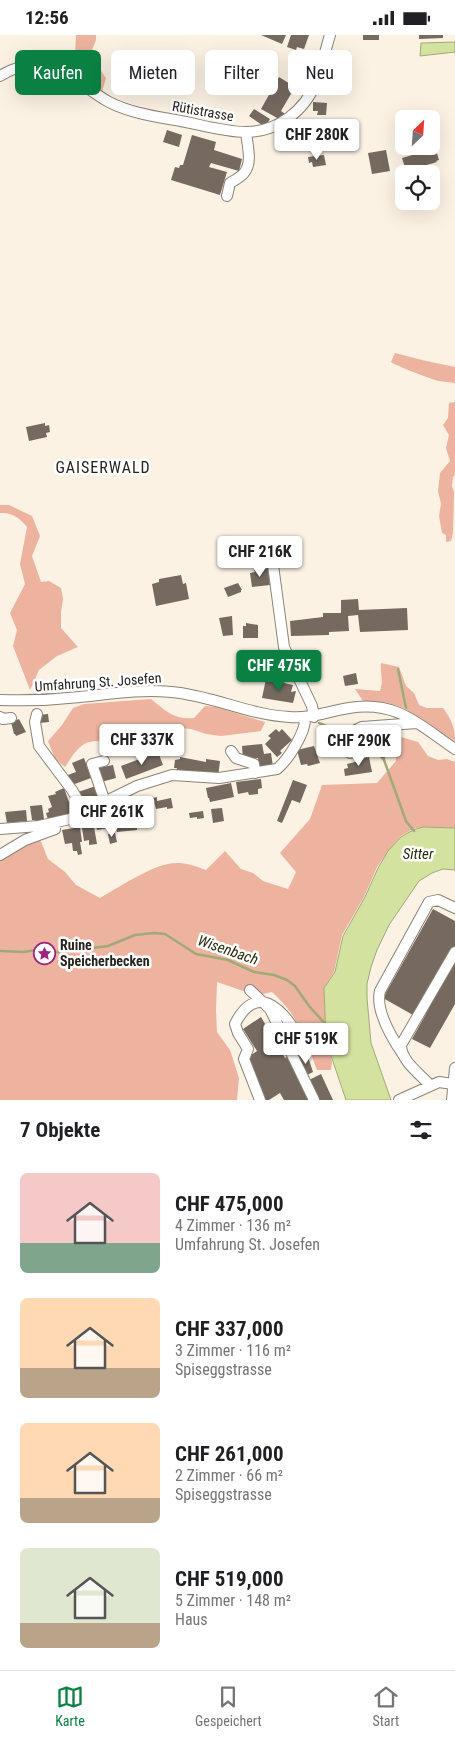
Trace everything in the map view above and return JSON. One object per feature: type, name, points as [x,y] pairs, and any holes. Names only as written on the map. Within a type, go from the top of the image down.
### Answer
[{"type":"street","name":"Rütistrasse","points":[[0,77],[12,69],[23,66],[40,65],[52,67],[68,73],[90,91],[109,103],[133,112],[246,132],[267,129],[296,113],[306,101],[316,83],[330,35]]},
{"type":"street","points":[[226,196],[230,183],[243,175],[248,165],[249,153],[246,132]]},
{"type":"street","points":[[0,829],[54,823],[85,813],[137,786],[172,775],[212,779],[272,771],[284,763],[310,717],[312,706],[284,647],[273,565]]},
{"type":"street","name":"Umfahrung St. Josefen","points":[[0,700],[35,701],[139,691],[170,691],[265,713],[288,717],[310,717]]},
{"type":"street","points":[[310,717],[348,708],[363,706],[381,707],[397,711],[455,749]]},
{"type":"street","points":[[37,714],[39,746],[72,791],[85,813]]},
{"type":"street","points":[[350,753],[347,745],[350,737],[362,727],[417,723]]},
{"type":"street","points":[[231,751],[236,758],[254,764],[255,773]]},
{"type":"street","points":[[104,761],[92,764],[106,802]]},
{"type":"street","points":[[0,855],[25,840],[55,829],[54,823]]},
{"type":"street","points":[[430,1085],[404,1056],[392,1038],[378,999],[380,991],[429,902],[438,899],[455,908]]},
{"type":"street","points":[[404,1056],[401,1049],[403,1041],[455,952]]},
{"type":"street","points":[[250,990],[270,1009],[314,1100]]},
{"type":"street","points":[[260,1100],[244,1059],[248,1049],[235,1025],[241,1012],[249,1005],[262,1002],[278,1009],[290,1021],[299,1037]]},
{"type":"street","points":[[452,1100],[455,1068]]},
{"type":"street","points":[[399,1100],[439,1082],[453,1083]]},
{"type":"shaded area","points":[[76,35],[96,35],[92,50],[75,50]]},
{"type":"shaded area","points":[[101,71],[106,78],[101,91]]},
{"type":"shaded area","points":[[395,353],[455,367],[455,383],[435,380],[394,364],[391,362]]},
{"type":"shaded area","points":[[455,402],[455,475],[452,486],[454,492],[453,533],[451,541],[446,542],[446,535],[442,533],[439,516],[441,504],[438,491],[440,473],[450,461],[446,448],[449,435],[443,425],[448,418],[449,403]]},
{"type":"shaded area","points":[[0,505],[9,505],[32,516],[40,536],[32,556],[41,582],[49,581],[61,588],[63,599],[61,628],[78,647],[57,656],[39,670],[30,690],[13,646],[17,630],[10,613],[25,584],[20,564],[27,527],[15,516],[8,513],[0,513]]},
{"type":"shaded area","points":[[381,663],[399,667],[406,686],[414,693],[419,705],[427,708],[443,708],[452,723],[455,741],[404,708],[385,702],[363,701],[355,689],[380,691],[382,683]]},
{"type":"shaded area","points":[[151,699],[171,714],[181,718],[194,718],[205,706],[216,707],[265,722],[261,731],[221,736],[191,729],[131,724],[121,730],[112,744],[96,741],[84,744],[65,767],[55,759],[48,741],[73,708],[84,704]]},
{"type":"shaded area","points":[[401,737],[418,742],[428,756],[438,760],[447,759],[455,762],[455,828],[423,827],[413,829],[401,836],[377,867],[364,897],[342,935],[334,972],[324,988],[326,1037],[332,1062],[331,1070],[317,1070],[300,1028],[288,1009],[272,992],[248,997],[246,992],[217,982],[217,1032],[230,1050],[239,1078],[237,1100],[0,1100],[0,860],[8,854],[40,839],[48,859],[65,872],[76,885],[100,898],[156,867],[171,863],[187,864],[206,870],[225,851],[241,869],[253,873],[263,881],[288,889],[296,872],[280,853],[310,819],[322,785],[377,783],[396,761],[395,748]]},
{"type":"water","points":[[455,42],[455,52],[420,56],[421,43]]},
{"type":"water","name":"Sitter","points":[[423,827],[455,828],[455,870],[443,869],[419,881],[389,925],[377,950],[367,984],[371,1043],[391,1100],[346,1100],[326,1041],[324,988],[335,972],[343,936],[388,851],[401,837]]},
{"type":"building","points":[[261,35],[286,35],[282,44]]},
{"type":"building","points":[[291,35],[309,35],[304,49],[297,47],[296,50],[287,47]]},
{"type":"building","points":[[363,35],[379,35],[379,40],[363,40]]},
{"type":"building","points":[[419,35],[443,35],[443,38],[419,39]]},
{"type":"building","points":[[279,77],[288,83],[288,95],[290,95],[281,111],[285,114],[279,119],[261,109],[269,95],[278,95]]},
{"type":"building","points":[[313,102],[327,103],[326,115],[317,115],[318,111],[313,111]]},
{"type":"building","points":[[254,109],[270,119],[265,127],[249,116]]},
{"type":"building","points":[[309,124],[310,137],[278,141],[277,127]]},
{"type":"building","points":[[167,130],[182,135],[179,147],[163,142]]},
{"type":"building","points":[[192,135],[216,142],[214,150],[242,159],[239,171],[211,163],[209,167],[227,172],[220,195],[171,180],[175,167],[179,168],[180,165],[183,165]]},
{"type":"building","points":[[386,150],[390,171],[372,174],[368,153]]},
{"type":"building","points":[[324,155],[326,165],[313,167],[312,162],[309,163],[308,157]]},
{"type":"building","points":[[412,155],[438,155],[439,160],[427,165],[404,165],[402,158]]},
{"type":"building","points":[[45,423],[45,426],[49,425],[50,432],[46,433],[47,437],[29,441],[26,427]]},
{"type":"building","points":[[268,568],[270,585],[252,587],[250,573],[255,572],[254,570]]},
{"type":"building","points":[[181,575],[183,584],[186,583],[189,599],[156,606],[152,584],[159,582],[159,579]]},
{"type":"building","points":[[238,583],[242,590],[241,592],[228,597],[224,588]]},
{"type":"building","points":[[358,599],[359,610],[407,608],[408,630],[360,632],[358,615],[348,616],[349,631],[329,632],[329,635],[291,636],[290,621],[323,617],[323,613],[341,613],[341,600]]},
{"type":"building","points":[[232,616],[233,635],[223,636],[219,618]]},
{"type":"building","points":[[246,623],[258,625],[258,638],[243,638],[243,626],[246,626]]},
{"type":"building","points":[[278,651],[279,667],[264,669],[263,654]]},
{"type":"building","points":[[356,673],[358,684],[345,686],[343,676]]},
{"type":"building","points":[[266,679],[293,685],[291,692],[296,691],[293,703],[262,698]]},
{"type":"building","points":[[48,714],[49,722],[39,723],[38,715]]},
{"type":"building","points":[[19,719],[26,732],[16,736],[11,722]]},
{"type":"building","points":[[276,729],[279,732],[282,729],[292,740],[280,751],[282,753],[277,757],[265,744],[271,738],[268,736]]},
{"type":"building","points":[[262,744],[264,754],[271,753],[273,767],[259,769],[258,758],[243,760],[242,746]]},
{"type":"building","points":[[314,746],[320,763],[308,766],[307,764],[301,765],[297,750]]},
{"type":"building","points":[[158,752],[163,765],[126,779],[121,766]]},
{"type":"building","points":[[180,757],[206,762],[206,759],[220,761],[218,777],[176,771],[177,768],[174,768],[175,760],[180,759]]},
{"type":"building","points":[[369,757],[372,772],[345,776],[344,769],[348,768],[347,764]]},
{"type":"building","points":[[84,758],[91,778],[72,785],[68,775],[76,772],[72,763]]},
{"type":"building","points":[[113,765],[116,778],[101,782],[98,768]]},
{"type":"building","points":[[261,779],[262,788],[258,789],[258,794],[249,795],[248,792],[238,794],[236,782]]},
{"type":"building","points":[[293,780],[307,785],[300,803],[292,800],[282,823],[277,821]]},
{"type":"building","points":[[231,783],[234,797],[210,802],[206,788]]},
{"type":"building","points":[[96,786],[100,798],[82,804],[78,792]]},
{"type":"building","points":[[64,788],[69,802],[76,799],[81,811],[49,823],[46,813],[52,807],[48,796],[56,794],[55,792]]},
{"type":"building","points":[[157,797],[157,801],[171,798],[173,808],[156,809],[153,798]]},
{"type":"building","points":[[42,805],[44,819],[35,822],[35,820],[32,820],[30,806]]},
{"type":"building","points":[[222,808],[224,821],[213,823],[211,809]]},
{"type":"building","points":[[129,809],[133,826],[137,826],[137,830],[117,832],[112,813]]},
{"type":"building","points":[[26,810],[27,821],[7,823],[5,812]]},
{"type":"building","points":[[203,811],[204,818],[190,818],[189,813]]},
{"type":"building","points":[[106,814],[108,828],[97,830],[96,825],[93,826],[91,818]]},
{"type":"building","points":[[80,827],[82,854],[78,855],[77,851],[73,851],[72,843],[65,844],[62,830]]},
{"type":"building","points":[[94,827],[97,844],[89,845],[89,840],[84,841],[82,828]]},
{"type":"building","points":[[115,833],[117,842],[110,844],[108,834]]},
{"type":"building","points":[[433,909],[455,921],[455,1004],[430,1048],[412,1039],[426,1014],[417,1009],[413,1015],[383,998]]},
{"type":"building","points":[[261,1017],[285,1058],[287,1057],[311,1100],[284,1100],[280,1093],[269,1100],[263,1100],[245,1059],[257,1051],[243,1029]]},
{"type":"building","points":[[307,1054],[313,1072],[305,1076],[298,1057]]},
{"type":"building","points":[[321,1074],[333,1100],[316,1100],[307,1081]]},
{"type":"waterway","points":[[398,669],[406,708]]},
{"type":"waterway","points":[[319,723],[348,735]]},
{"type":"waterway","points":[[384,759],[384,747],[391,735]]},
{"type":"waterway","points":[[352,738],[374,749],[384,760],[406,821],[414,831]]},
{"type":"waterway","name":"Wisenbach","points":[[0,951],[24,952],[35,950],[59,952],[108,946],[135,935],[165,934],[196,954],[228,960],[254,972],[274,975],[287,980],[295,986],[309,1006],[328,1027]]},
{"type":"place","name":"Ruine Speicherbecken","points":[[44,953]]},
{"type":"district","name":"GAISERWALD","points":[[103,467]]}]
